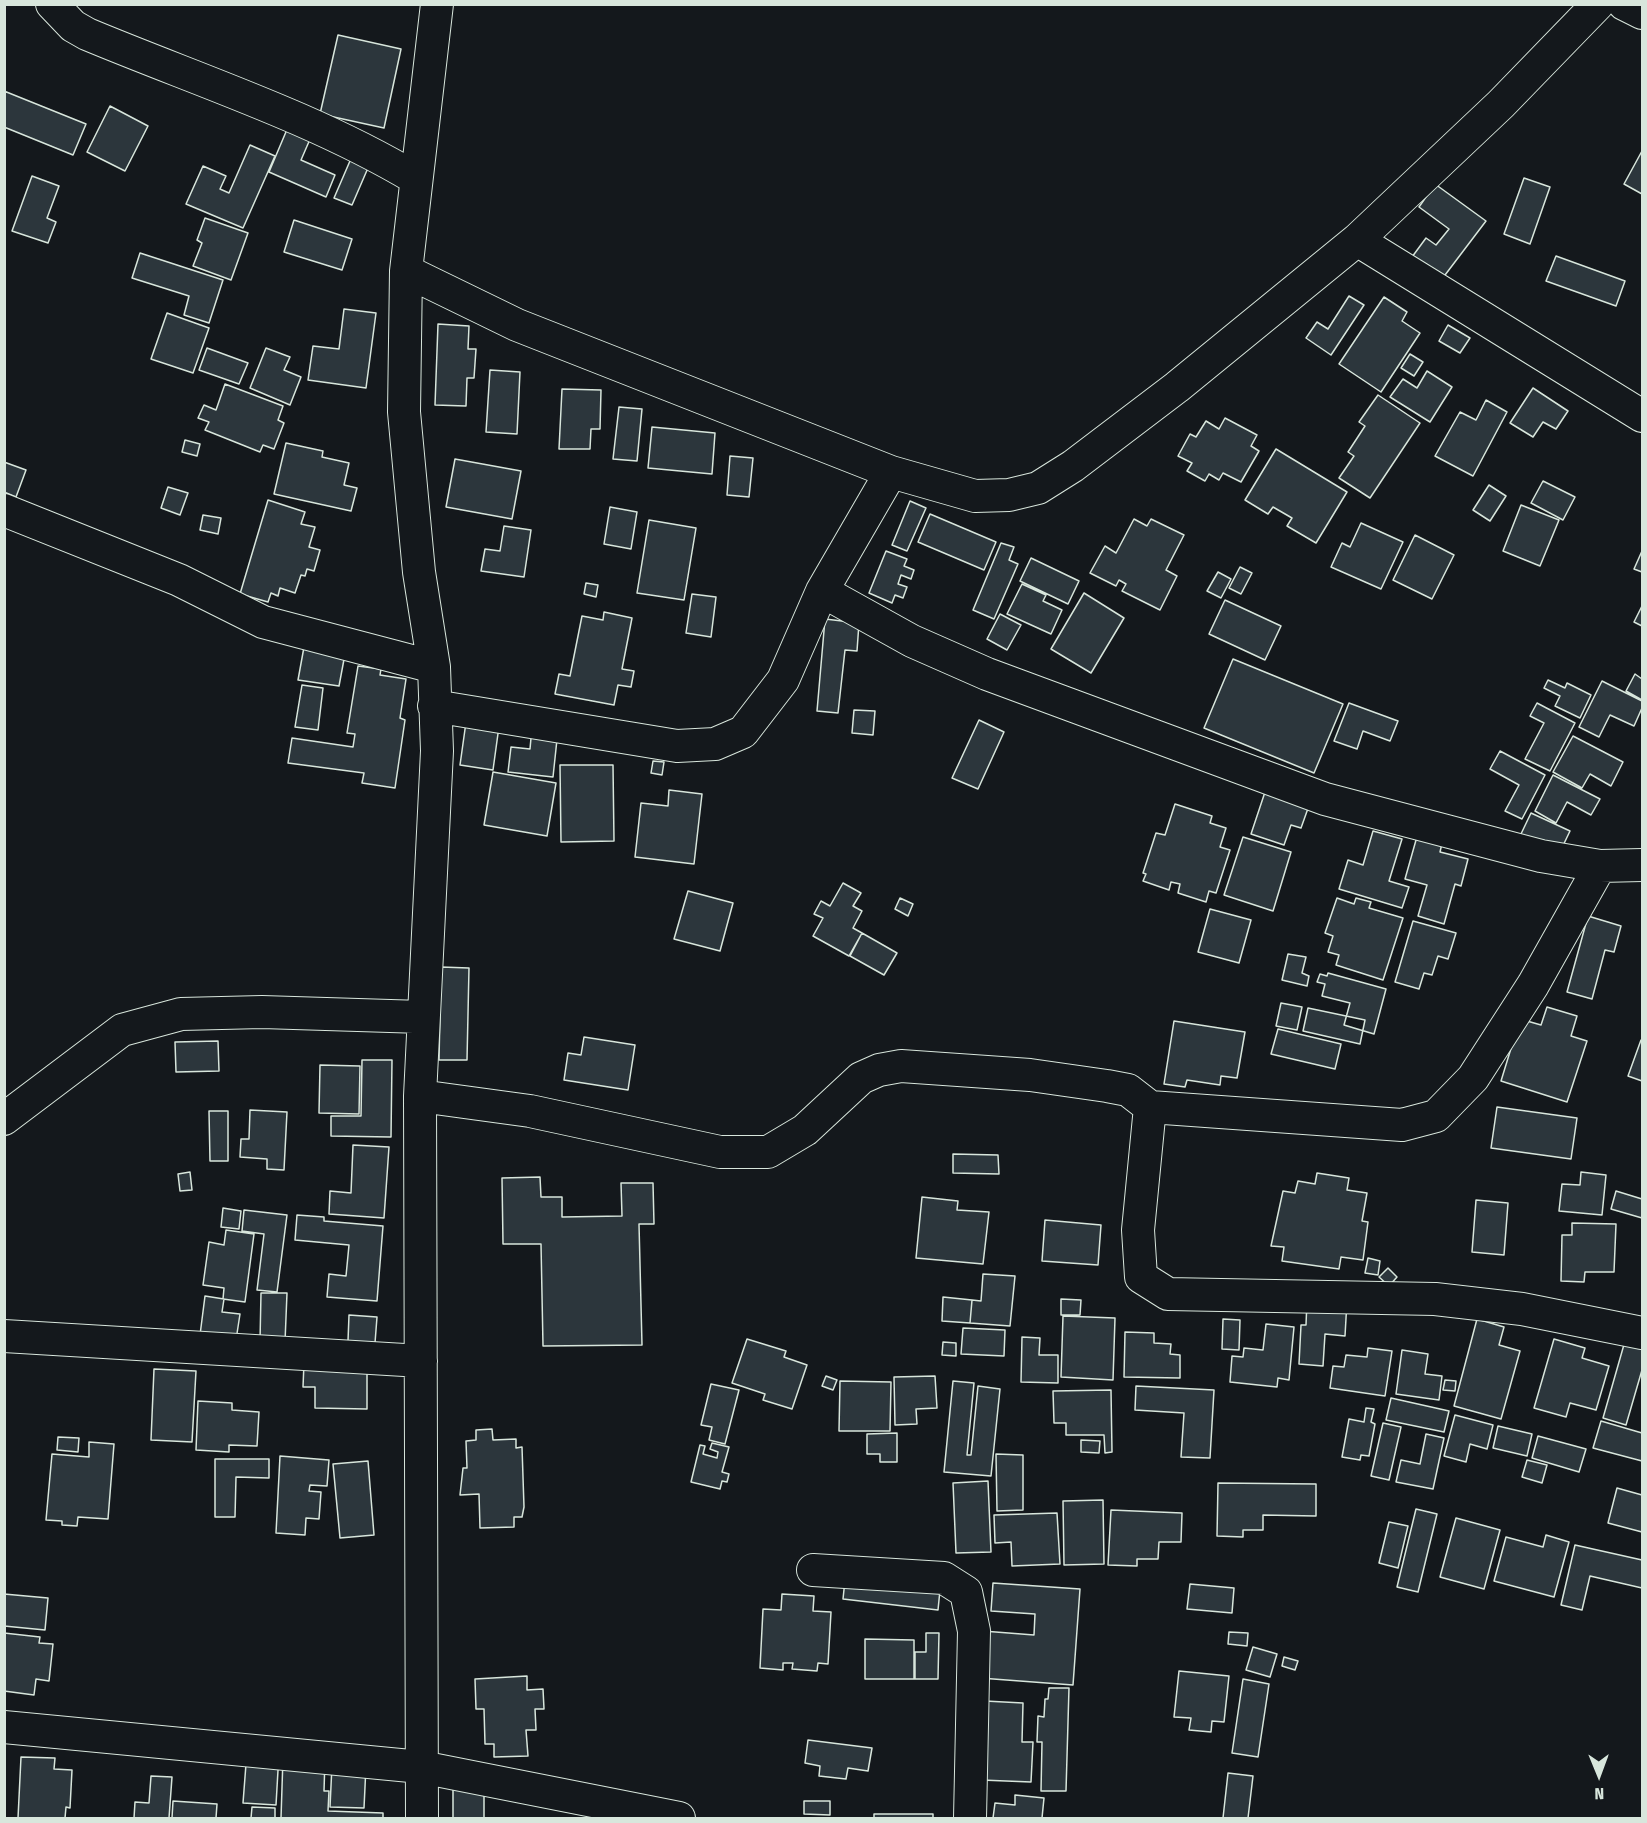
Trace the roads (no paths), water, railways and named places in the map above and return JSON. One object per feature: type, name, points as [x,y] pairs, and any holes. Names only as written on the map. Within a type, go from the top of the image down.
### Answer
[{"type":"street","points":[[52,4],[72,26],[87,34],[264,105],[370,151],[415,178]]},
{"type":"street","points":[[422,1818],[420,1096],[422,1017],[437,751],[434,667],[419,572],[404,412],[406,271],[437,4]]},
{"type":"street","points":[[406,271],[517,326],[891,472],[975,496],[1009,495],[1038,488],[1072,466],[1176,387],[1357,240],[1501,104],[1598,4]]},
{"type":"street","points":[[1624,4],[1642,13]]},
{"type":"street","points":[[1357,240],[1642,416]]},
{"type":"street","points":[[434,706],[677,746],[716,744],[743,732],[783,680],[822,591],[891,472]]},
{"type":"street","points":[[4,510],[179,580],[263,622],[434,667]]},
{"type":"street","points":[[822,591],[912,641],[987,674],[1325,799],[1541,856],[1600,866],[1642,866]]},
{"type":"street","points":[[420,1096],[530,1111],[720,1152],[768,1152],[805,1130],[861,1078],[879,1070],[902,1066],[1030,1075],[1107,1086],[1128,1090],[1150,1107],[1402,1125],[1436,1116],[1479,1069],[1533,985],[1600,866]]},
{"type":"street","points":[[4,1119],[122,1030],[182,1014],[262,1012],[422,1017]]},
{"type":"street","points":[[1150,1107],[1138,1230],[1142,1277],[1168,1294],[1435,1299],[1522,1309],[1642,1333]]},
{"type":"street","points":[[4,1336],[421,1361]]},
{"type":"street","points":[[813,1570],[944,1578],[966,1592],[974,1631],[970,1818]]},
{"type":"street","points":[[4,1727],[421,1767],[679,1818]]}]
